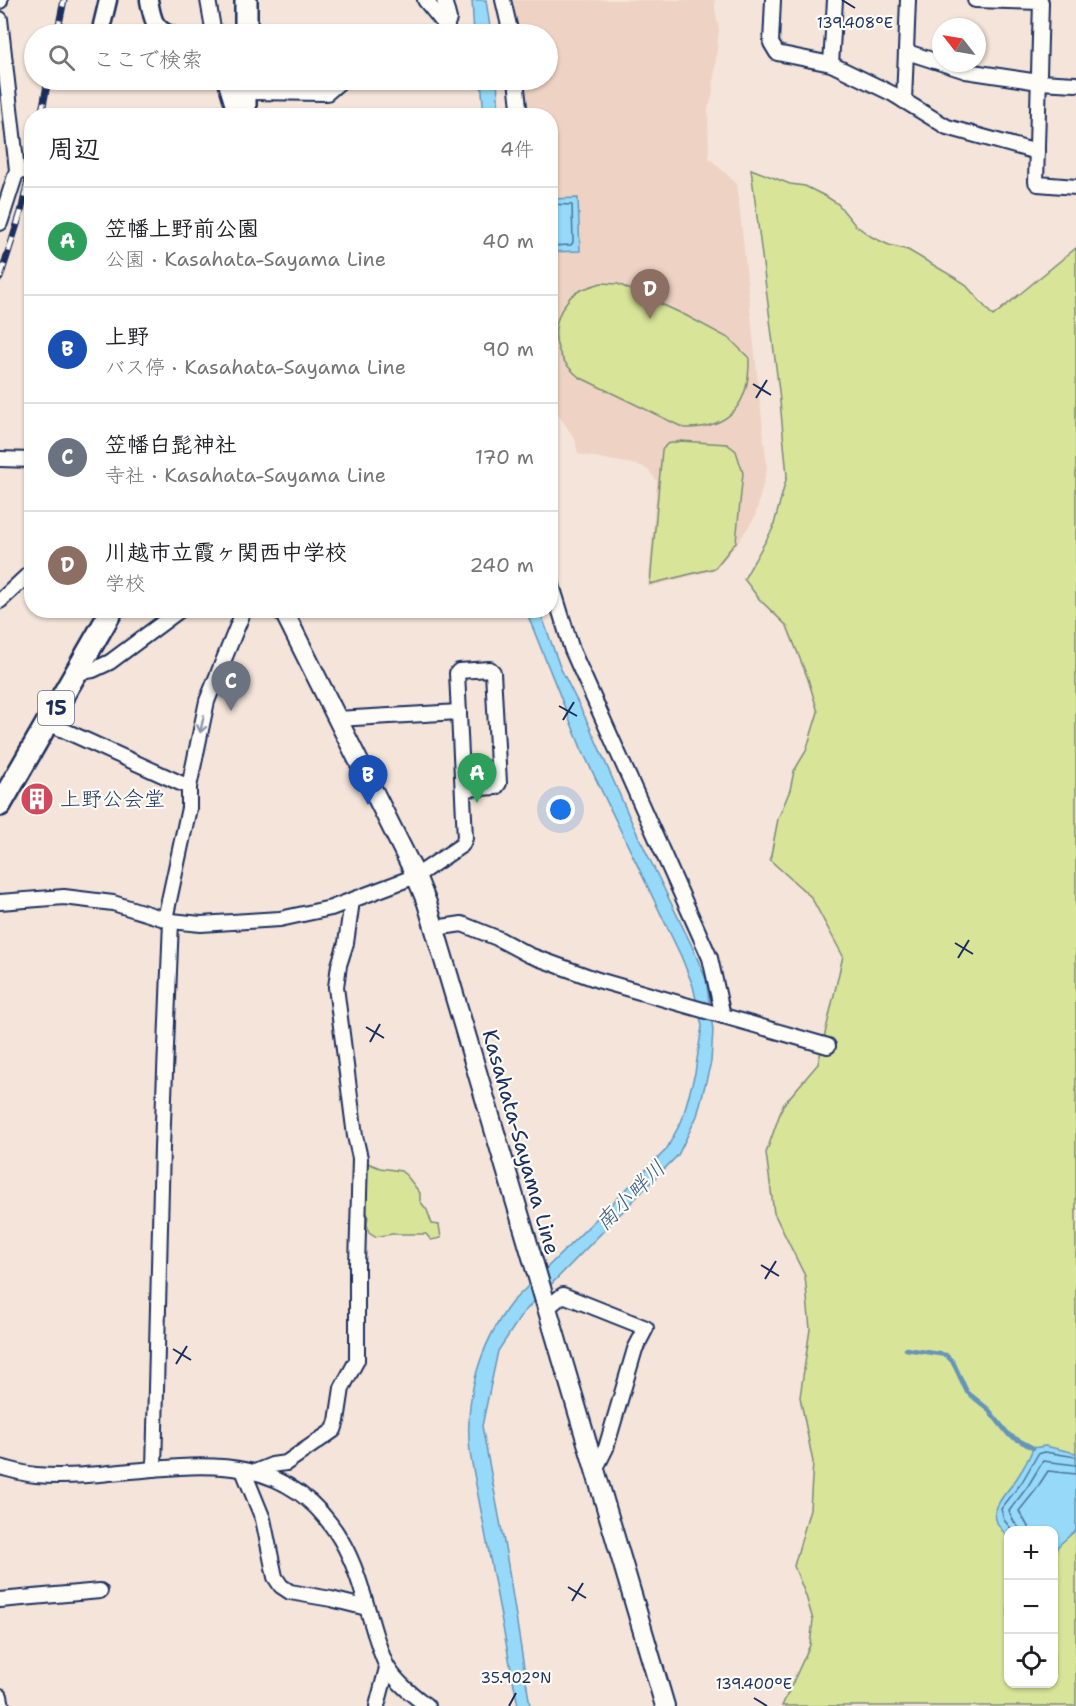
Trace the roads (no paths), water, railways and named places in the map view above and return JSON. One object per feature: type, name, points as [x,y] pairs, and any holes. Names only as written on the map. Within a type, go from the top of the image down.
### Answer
[{"type":"main road","points":[[246,0],[246,24]]},
{"type":"main road","points":[[245,90],[245,108]]},
{"type":"main road","name":"15","points":[[2,795],[48,723],[107,618]]},
{"type":"main road","name":"Kasahata-Sayama Line","points":[[287,618],[416,876],[435,928],[665,1706]]},
{"type":"street","points":[[102,24],[108,0]]},
{"type":"street","points":[[149,0],[154,24]]},
{"type":"street","points":[[208,0],[212,24]]},
{"type":"street","points":[[424,0],[440,24]]},
{"type":"street","points":[[444,0],[449,19],[447,24]]},
{"type":"street","points":[[503,0],[509,24]]},
{"type":"street","points":[[773,0],[771,43],[777,53],[831,64],[904,101],[947,127],[1037,152]]},
{"type":"street","points":[[831,64],[835,0]]},
{"type":"street","points":[[904,101],[908,0]]},
{"type":"street","points":[[975,0],[1041,2],[1036,182],[1076,188]]},
{"type":"street","points":[[0,19],[2,55],[17,170],[0,223]]},
{"type":"street","points":[[907,52],[966,71],[1039,82],[1076,84]]},
{"type":"street","points":[[228,90],[234,108]]},
{"type":"street","points":[[292,90],[327,93],[330,90]]},
{"type":"street","points":[[517,90],[519,108]]},
{"type":"street","points":[[17,170],[24,171]]},
{"type":"street","points":[[0,459],[24,460]]},
{"type":"street","points":[[0,601],[24,578]]},
{"type":"street","points":[[558,605],[572,650],[710,958],[720,1015]]},
{"type":"street","points":[[75,673],[93,670],[110,662],[169,618]]},
{"type":"street","points":[[153,1469],[168,920],[189,808],[189,788],[207,701],[241,618]]},
{"type":"street","points":[[0,902],[64,897],[113,903],[168,920],[215,924],[280,919],[316,912],[352,901],[416,876],[462,845],[465,838],[457,673],[459,670],[490,669],[493,672],[499,783],[496,787],[463,789]]},
{"type":"street","points":[[337,719],[459,712]]},
{"type":"street","points":[[48,723],[189,788]]},
{"type":"street","points":[[0,1467],[34,1475],[60,1476],[202,1466],[250,1470],[286,1463],[334,1430],[338,1421],[342,1388],[357,1360],[360,1158],[355,1136],[336,987],[352,901]]},
{"type":"street","points":[[435,928],[462,924],[497,938],[529,955],[598,980],[828,1046]]},
{"type":"street","points":[[546,1306],[563,1295],[646,1328],[635,1349],[609,1437],[595,1470]]},
{"type":"street","points":[[250,1470],[281,1482],[314,1504],[324,1514],[350,1555],[387,1668],[406,1690],[427,1706]]},
{"type":"street","points":[[250,1470],[263,1519],[274,1576],[280,1586],[290,1592],[367,1608]]},
{"type":"street","points":[[0,1600],[100,1592]]},
{"type":"street","points":[[377,1706],[387,1668]]},
{"type":"street","points":[[0,1696],[2,1706]]},
{"type":"water","points":[[472,0],[486,0],[490,24],[473,24]]},
{"type":"water","points":[[482,90],[498,90],[499,108],[483,108]]},
{"type":"water","points":[[578,198],[580,251],[558,252],[558,199]]},
{"type":"water","name":"南小畔川","points":[[529,618],[542,618],[560,667],[706,979],[713,1030],[711,1062],[697,1116],[678,1155],[523,1313],[498,1351],[482,1426],[506,1553],[530,1706],[518,1706],[470,1453],[469,1413],[476,1373],[491,1336],[512,1302],[666,1150],[682,1120],[695,1073],[702,1026],[693,986],[681,956],[581,748]]},
{"type":"water","points":[[1045,1446],[1076,1453],[1076,1530],[1058,1546],[1058,1526],[1004,1526],[1004,1532],[996,1520],[997,1506],[1028,1460],[1033,1448]]},
{"type":"waterway","points":[[906,1349],[946,1355],[953,1362],[967,1392],[988,1409],[1009,1435],[1033,1448]]},
{"type":"railway","points":[[59,24],[64,0]]},
{"type":"railway","points":[[43,108],[46,90]]},
{"type":"railway","points":[[0,278],[24,198]]},
{"type":"place","name":"川越市立霞ヶ関西中学校","points":[[650,319]]},
{"type":"place","name":"笠幡白髭神社","points":[[231,711]]},
{"type":"place","name":"上野公会堂","points":[[37,799]]},
{"type":"place","name":"笠幡上野前公園","points":[[477,803]]},
{"type":"place","name":"上野","points":[[368,805]]}]
